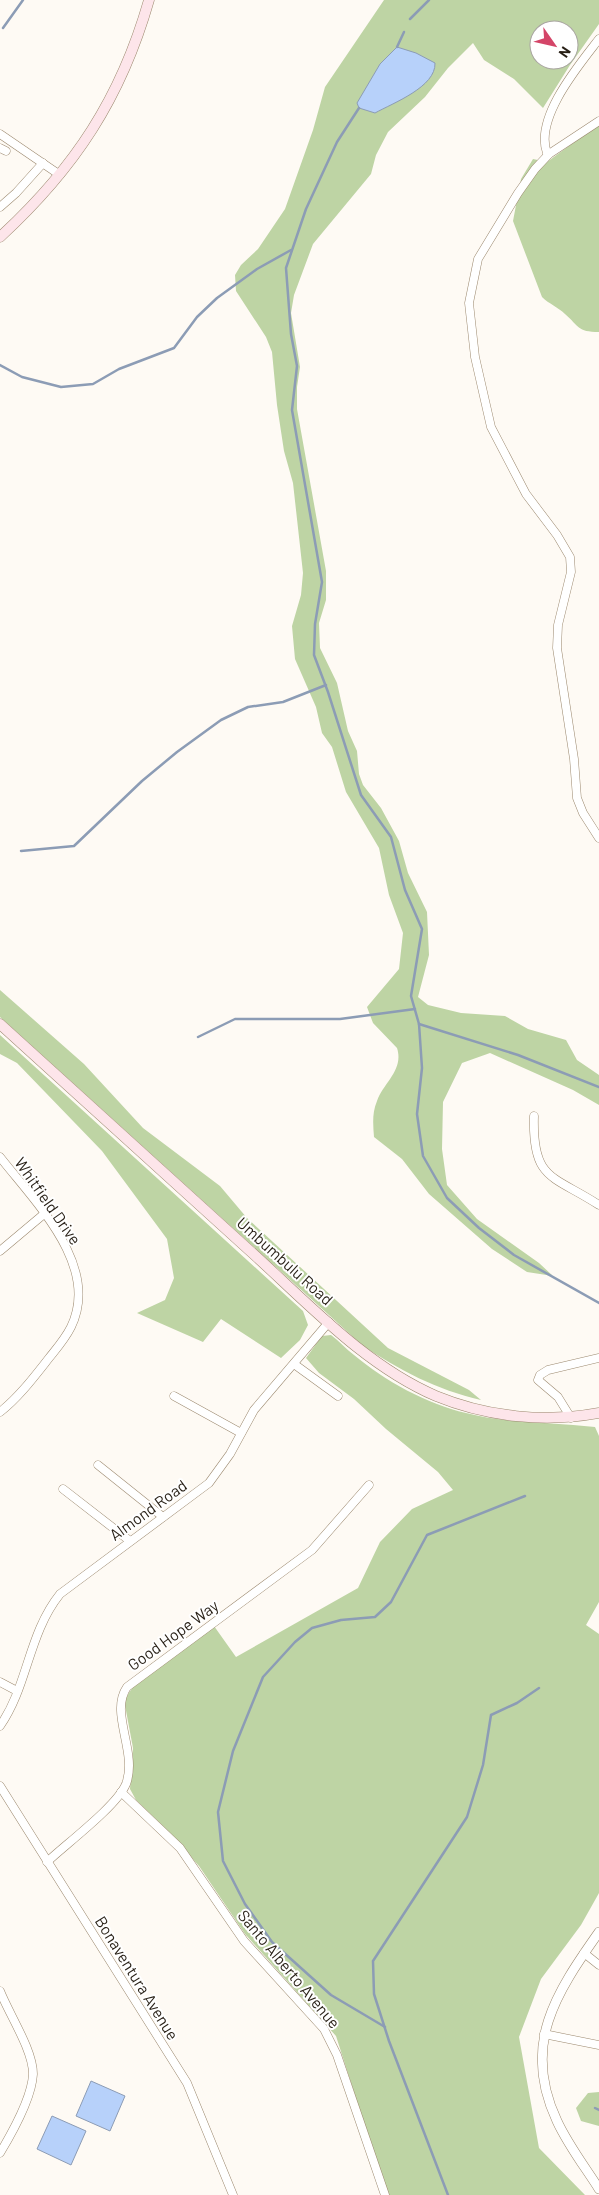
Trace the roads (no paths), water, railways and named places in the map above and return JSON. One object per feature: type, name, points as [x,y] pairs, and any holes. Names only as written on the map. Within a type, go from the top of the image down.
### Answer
[{"type":"main road","points":[[0,237],[25,214],[60,175],[88,138],[111,101],[139,33],[149,0]]},
{"type":"main road","name":"Umbumbulu Road","points":[[0,1024],[330,1322],[396,1375],[435,1395],[487,1411],[531,1417],[571,1418],[599,1414]]},
{"type":"street","points":[[549,154],[545,146],[553,105],[563,87],[599,39]]},
{"type":"street","points":[[599,120],[549,154],[518,192],[485,244],[475,268],[469,303],[480,381],[491,427],[526,494],[557,535],[570,557],[571,572],[558,626],[557,648],[574,759],[577,798],[583,813],[599,838]]},
{"type":"street","points":[[0,134],[60,175]]},
{"type":"street","points":[[0,207],[16,193],[43,163]]},
{"type":"street","points":[[534,1116],[534,1138],[540,1163],[557,1182],[599,1205]]},
{"type":"street","name":"Whitfield Drive","points":[[0,1158],[44,1214],[74,1263],[78,1280],[78,1302],[74,1319],[63,1340],[27,1385],[0,1412]]},
{"type":"street","points":[[0,1251],[44,1214]]},
{"type":"street","name":"Almond Road","points":[[0,1726],[17,1692],[38,1630],[51,1606],[73,1582],[130,1542],[209,1482],[220,1470],[254,1410],[330,1322]]},
{"type":"street","points":[[571,1418],[558,1397],[538,1380],[540,1375],[548,1370],[599,1358]]},
{"type":"street","points":[[294,1364],[338,1396]]},
{"type":"street","points":[[174,1396],[240,1433]]},
{"type":"street","points":[[98,1466],[163,1517]]},
{"type":"street","name":"Good Hope Way","points":[[48,1862],[121,1792],[125,1785],[129,1767],[120,1702],[126,1687],[312,1550],[369,1485]]},
{"type":"street","points":[[63,1489],[130,1542]]},
{"type":"street","points":[[0,1682],[17,1692]]},
{"type":"street","name":"Bonaventura Avenue","points":[[0,1786],[186,2083],[233,2195]]},
{"type":"street","name":"Santo Alberto Avenue","points":[[121,1792],[180,1848],[244,1941],[324,2029],[337,2054],[385,2195]]},
{"type":"street","points":[[599,1932],[561,1988],[544,2034],[542,2065],[551,2106],[558,2122],[599,2189]]},
{"type":"street","points":[[584,1953],[599,1965]]},
{"type":"street","points":[[0,1991],[24,2045],[33,2073],[26,2100],[0,2153]]},
{"type":"street","points":[[544,2034],[599,2045]]},
{"type":"water","points":[[397,47],[416,53],[435,63],[429,80],[412,93],[375,113],[359,108],[357,103],[380,64]]},
{"type":"water","points":[[91,2081],[125,2096],[110,2131],[76,2116]]},
{"type":"water","points":[[52,2116],[86,2131],[71,2165],[37,2149]]},
{"type":"waterway","points":[[3,28],[23,0]]},
{"type":"waterway","points":[[410,19],[429,0]]},
{"type":"waterway","points":[[397,47],[404,32]]},
{"type":"waterway","points":[[359,108],[337,142],[306,209],[286,268],[291,334],[297,366],[292,410],[322,582],[315,624],[314,655],[361,795],[391,837],[405,890],[422,929],[411,996],[419,1024],[422,1068],[417,1114],[423,1156],[447,1198],[479,1228],[514,1255],[599,1303]]},
{"type":"waterway","points":[[0,365],[22,377],[61,387],[93,384],[119,369],[174,348],[197,317],[217,298],[257,269],[291,250]]},
{"type":"waterway","points":[[21,851],[74,846],[142,781],[177,752],[221,720],[248,707],[283,702],[326,685]]},
{"type":"waterway","points":[[198,1037],[235,1019],[340,1019],[415,1009]]},
{"type":"waterway","points":[[419,1024],[518,1055],[599,1087]]},
{"type":"waterway","points":[[385,2027],[331,1995],[272,1942],[245,1904],[223,1861],[218,1812],[233,1751],[263,1677],[295,1642],[312,1628],[341,1620],[375,1617],[391,1602],[427,1535],[525,1496]]},
{"type":"waterway","points":[[448,2195],[389,2041],[374,1994],[373,1961],[467,1817],[483,1765],[491,1715],[517,1703],[539,1688]]},
{"type":"waterway","points":[[595,2108],[599,2110]]}]
